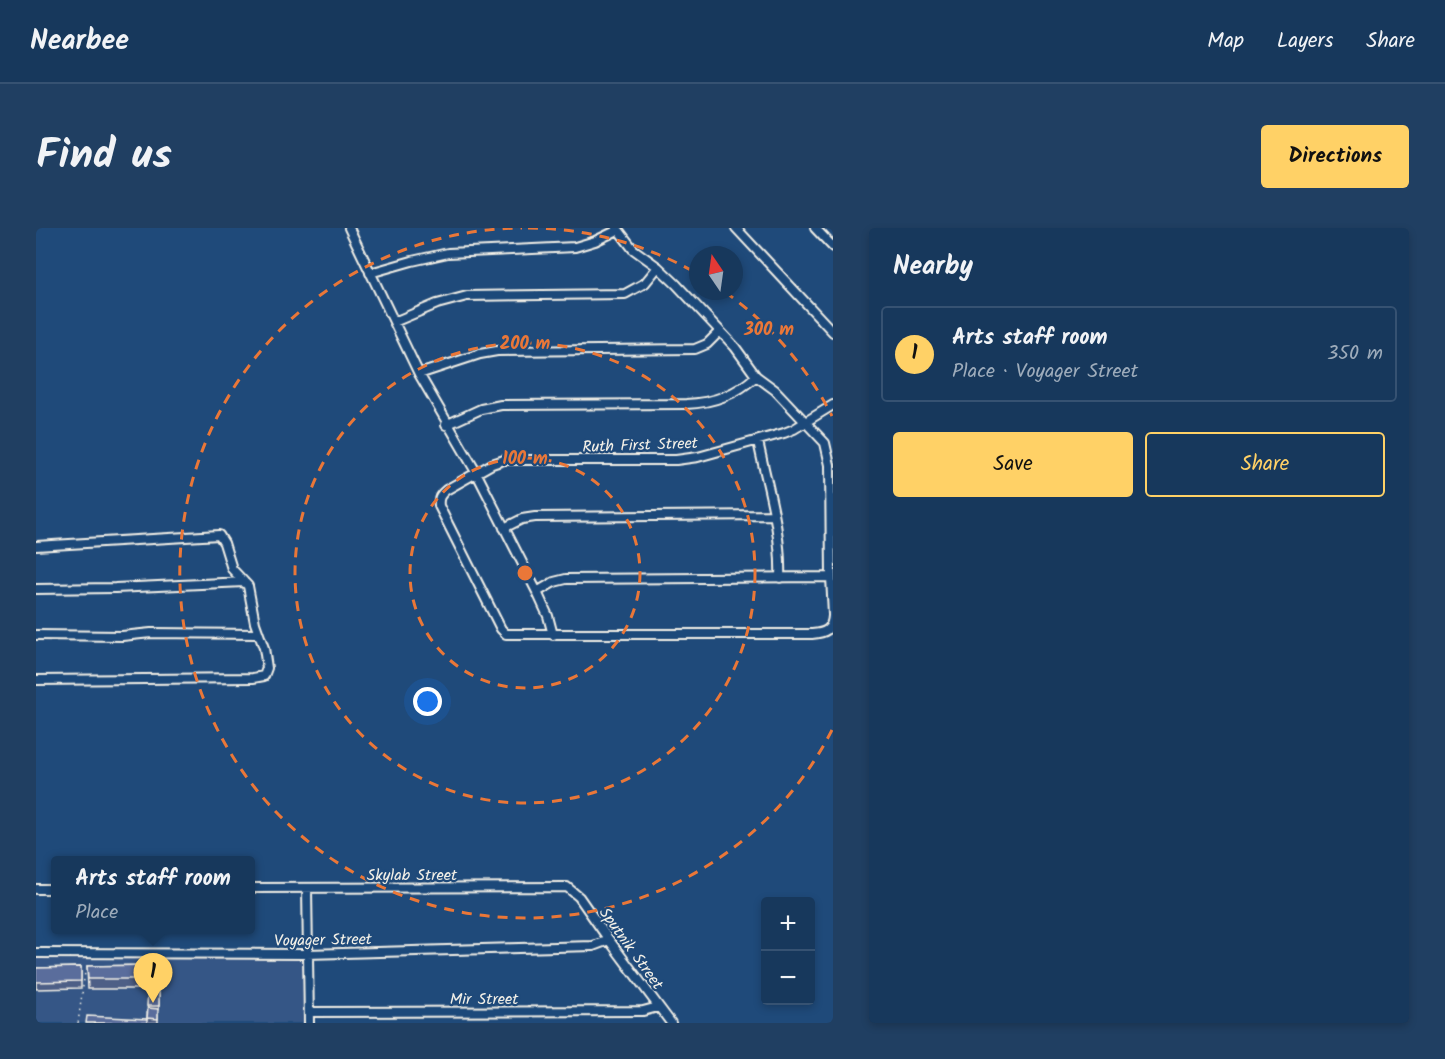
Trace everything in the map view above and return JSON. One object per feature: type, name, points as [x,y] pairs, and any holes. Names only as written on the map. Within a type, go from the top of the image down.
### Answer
[{"type":"street","points":[[349,228],[370,273],[419,374],[446,425],[476,472],[537,592],[548,616],[553,635],[812,634],[828,631],[833,615],[830,457],[825,443],[775,390],[756,376],[735,347],[683,291],[658,267],[633,249],[617,229],[595,242],[575,247],[448,253],[370,273]]},
{"type":"street","points":[[736,228],[833,332]]},
{"type":"street","points":[[815,228],[833,247]]},
{"type":"street","points":[[394,322],[443,302],[467,296],[625,294],[645,283],[658,267]]},
{"type":"street","points":[[419,374],[466,358],[497,351],[695,349],[707,344],[719,332]]},
{"type":"street","points":[[446,425],[481,409],[501,405],[694,404],[731,394],[756,376]]},
{"type":"street","name":"Ruth First Street","points":[[553,635],[512,635],[503,632],[439,506],[439,497],[446,490],[476,472],[504,460],[687,459],[758,441],[794,429],[833,405]]},
{"type":"street","points":[[758,441],[781,555],[780,578]]},
{"type":"street","points":[[504,528],[522,519],[535,517],[773,515]]},
{"type":"street","points":[[36,546],[217,534],[223,540],[232,569],[248,586],[267,668],[265,674],[259,678],[36,680]]},
{"type":"street","points":[[537,592],[554,582],[574,579],[831,577]]},
{"type":"street","points":[[36,589],[244,582]]},
{"type":"street","points":[[36,634],[112,636],[151,633],[258,633]]},
{"type":"street","name":"Skylab Street","points":[[255,888],[557,886],[572,890]]},
{"type":"street","points":[[307,888],[309,1023]]},
{"type":"street","name":"Sputnik Street","points":[[572,890],[671,1023]]},
{"type":"street","name":"Voyager Street","points":[[36,953],[307,954],[593,946],[609,940]]},
{"type":"street","name":"Mir Street","points":[[309,1012],[644,1011],[658,1007]]},
{"type":"path","points":[[78,1023],[85,972]]},
{"type":"shaded area","points":[[191,956],[302,960],[303,1023],[36,1023],[36,959]]},
{"type":"building","points":[[151,965],[151,979],[88,979],[87,966]]},
{"type":"building","points":[[81,967],[81,981],[36,982],[36,968]]},
{"type":"building","points":[[148,991],[159,991],[159,1006],[147,1006]]},
{"type":"building","points":[[148,1008],[158,1009],[158,1019],[147,1018]]},
{"type":"building","points":[[87,1016],[147,1019],[147,1023],[86,1023]]},
{"type":"place","name":"Arts staff room","points":[[153,1003]]}]
